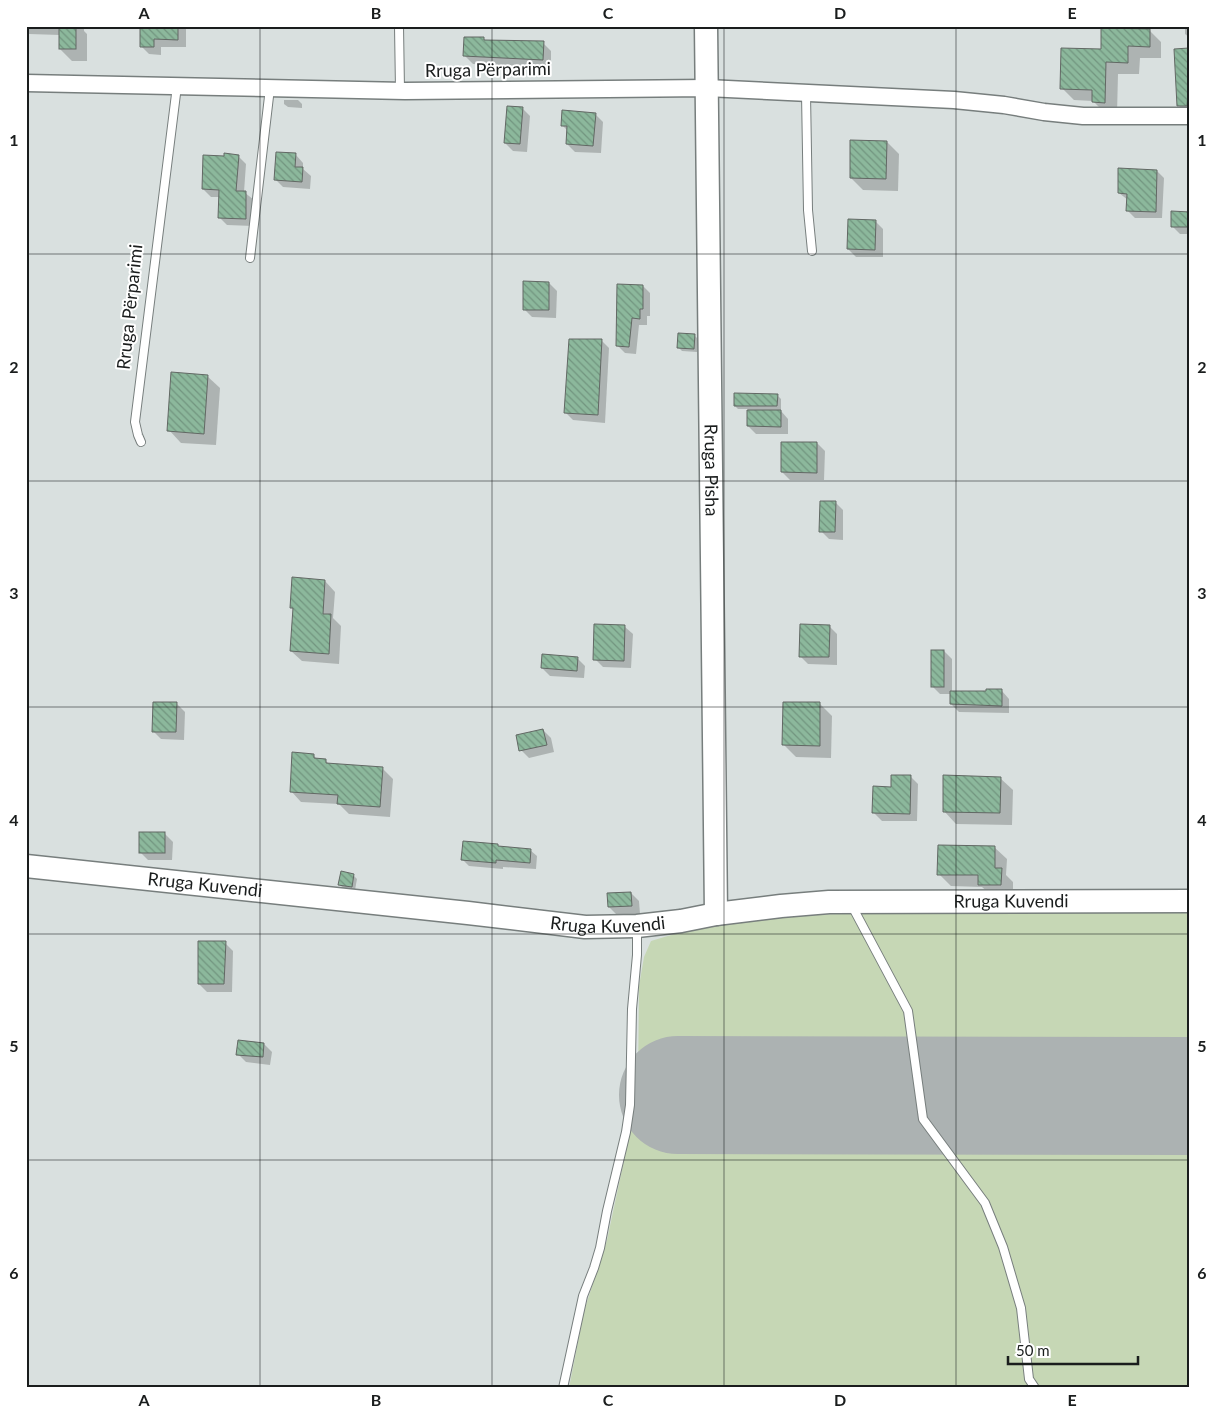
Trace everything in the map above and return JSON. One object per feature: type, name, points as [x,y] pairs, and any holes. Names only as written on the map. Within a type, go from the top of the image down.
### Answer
[{"type":"street","name":"Rruga Pisha","points":[[706,26],[716,914]]},
{"type":"street","name":"Rruga Përparimi","points":[[26,83],[400,90],[707,88],[954,100],[1004,104],[1044,112],[1083,116],[1190,116]]},
{"type":"street","name":"Rruga Kuvendi","points":[[26,866],[584,927],[637,926],[781,906],[850,902],[1190,901]]},
{"type":"lane","points":[[399,26],[400,90]]},
{"type":"lane","name":"Rruga Përparimi","points":[[141,442],[135,422],[177,86]]},
{"type":"lane","points":[[250,258],[270,88]]},
{"type":"lane","points":[[806,94],[808,210],[812,251]]},
{"type":"lane","points":[[850,902],[908,1011],[923,1119],[985,1204],[1004,1247],[1021,1308],[1029,1379],[1035,1388]]},
{"type":"lane","points":[[563,1388],[583,1296],[600,1248],[626,1132],[630,1105],[632,1009],[637,955],[637,926]]},
{"type":"green space","points":[[1190,907],[1190,1388],[569,1388],[584,1311],[607,1240],[635,1109],[638,1083],[639,986],[644,957],[651,941],[681,932],[789,915]]},
{"type":"building","points":[[59,26],[76,26],[76,49],[59,49]]},
{"type":"building","points":[[140,26],[178,26],[178,40],[154,39],[154,47],[140,47]]},
{"type":"building","points":[[1101,28],[1150,29],[1150,47],[1128,46],[1128,63],[1106,62],[1105,103],[1092,102],[1092,90],[1060,89],[1061,48],[1101,49]]},
{"type":"building","points":[[464,37],[484,37],[484,40],[544,41],[543,60],[463,56]]},
{"type":"building","points":[[1189,48],[1190,67],[1187,106],[1177,106],[1174,49]]},
{"type":"building","points":[[507,106],[523,107],[520,144],[504,143]]},
{"type":"building","points":[[562,110],[596,113],[593,146],[566,144],[567,126],[561,126]]},
{"type":"building","points":[[850,140],[887,141],[886,179],[850,178]]},
{"type":"building","points":[[276,152],[296,153],[295,167],[303,167],[302,182],[274,180]]},
{"type":"building","points":[[224,153],[239,155],[236,191],[246,191],[246,219],[218,218],[219,190],[202,189],[203,155],[224,156]]},
{"type":"building","points":[[1118,168],[1157,170],[1156,212],[1126,211],[1127,194],[1118,193]]},
{"type":"building","points":[[1171,211],[1190,212],[1190,227],[1171,227]]},
{"type":"building","points":[[848,219],[876,220],[875,250],[847,249]]},
{"type":"building","points":[[523,281],[549,282],[549,310],[523,310]]},
{"type":"building","points":[[617,284],[643,285],[643,309],[640,309],[640,319],[632,318],[629,347],[616,346]]},
{"type":"building","points":[[678,333],[695,334],[694,349],[677,348]]},
{"type":"building","points":[[569,339],[602,339],[598,415],[564,413]]},
{"type":"building","points":[[171,372],[208,375],[204,434],[167,431]]},
{"type":"building","points":[[734,393],[778,394],[777,406],[734,406]]},
{"type":"building","points":[[747,410],[781,410],[781,427],[747,426]]},
{"type":"building","points":[[781,442],[817,442],[817,473],[781,472]]},
{"type":"building","points":[[820,501],[836,501],[835,532],[819,532]]},
{"type":"building","points":[[292,577],[325,580],[323,614],[331,614],[329,654],[290,651],[293,608],[290,608]]},
{"type":"building","points":[[594,624],[625,625],[624,661],[593,660]]},
{"type":"building","points":[[800,624],[830,625],[829,657],[799,657]]},
{"type":"building","points":[[931,650],[944,650],[944,687],[931,687]]},
{"type":"building","points":[[542,654],[578,657],[577,671],[541,668]]},
{"type":"building","points":[[986,689],[1002,689],[1002,706],[950,704],[950,691],[986,691]]},
{"type":"building","points":[[153,702],[177,702],[176,732],[152,732]]},
{"type":"building","points":[[783,702],[820,702],[820,746],[782,745]]},
{"type":"building","points":[[543,729],[547,745],[519,751],[516,735]]},
{"type":"building","points":[[292,752],[314,754],[314,758],[326,759],[326,763],[383,767],[380,807],[337,804],[338,795],[290,792]]},
{"type":"building","points":[[891,775],[911,775],[910,814],[872,813],[873,786],[891,787]]},
{"type":"building","points":[[943,775],[1001,777],[1000,813],[943,812]]},
{"type":"building","points":[[139,832],[165,832],[165,853],[139,853]]},
{"type":"building","points":[[463,841],[531,849],[530,863],[496,860],[496,863],[461,860]]},
{"type":"building","points":[[938,845],[995,846],[995,868],[1002,868],[1001,885],[978,885],[978,875],[937,875]]},
{"type":"building","points":[[341,871],[354,874],[352,887],[338,885]]},
{"type":"building","points":[[631,892],[632,906],[608,907],[607,893]]},
{"type":"building","points":[[198,941],[226,941],[224,984],[198,984]]},
{"type":"building","points":[[238,1040],[264,1043],[263,1057],[236,1055]]},
{"type":"runway","points":[[678,1095],[1190,1096]]}]
